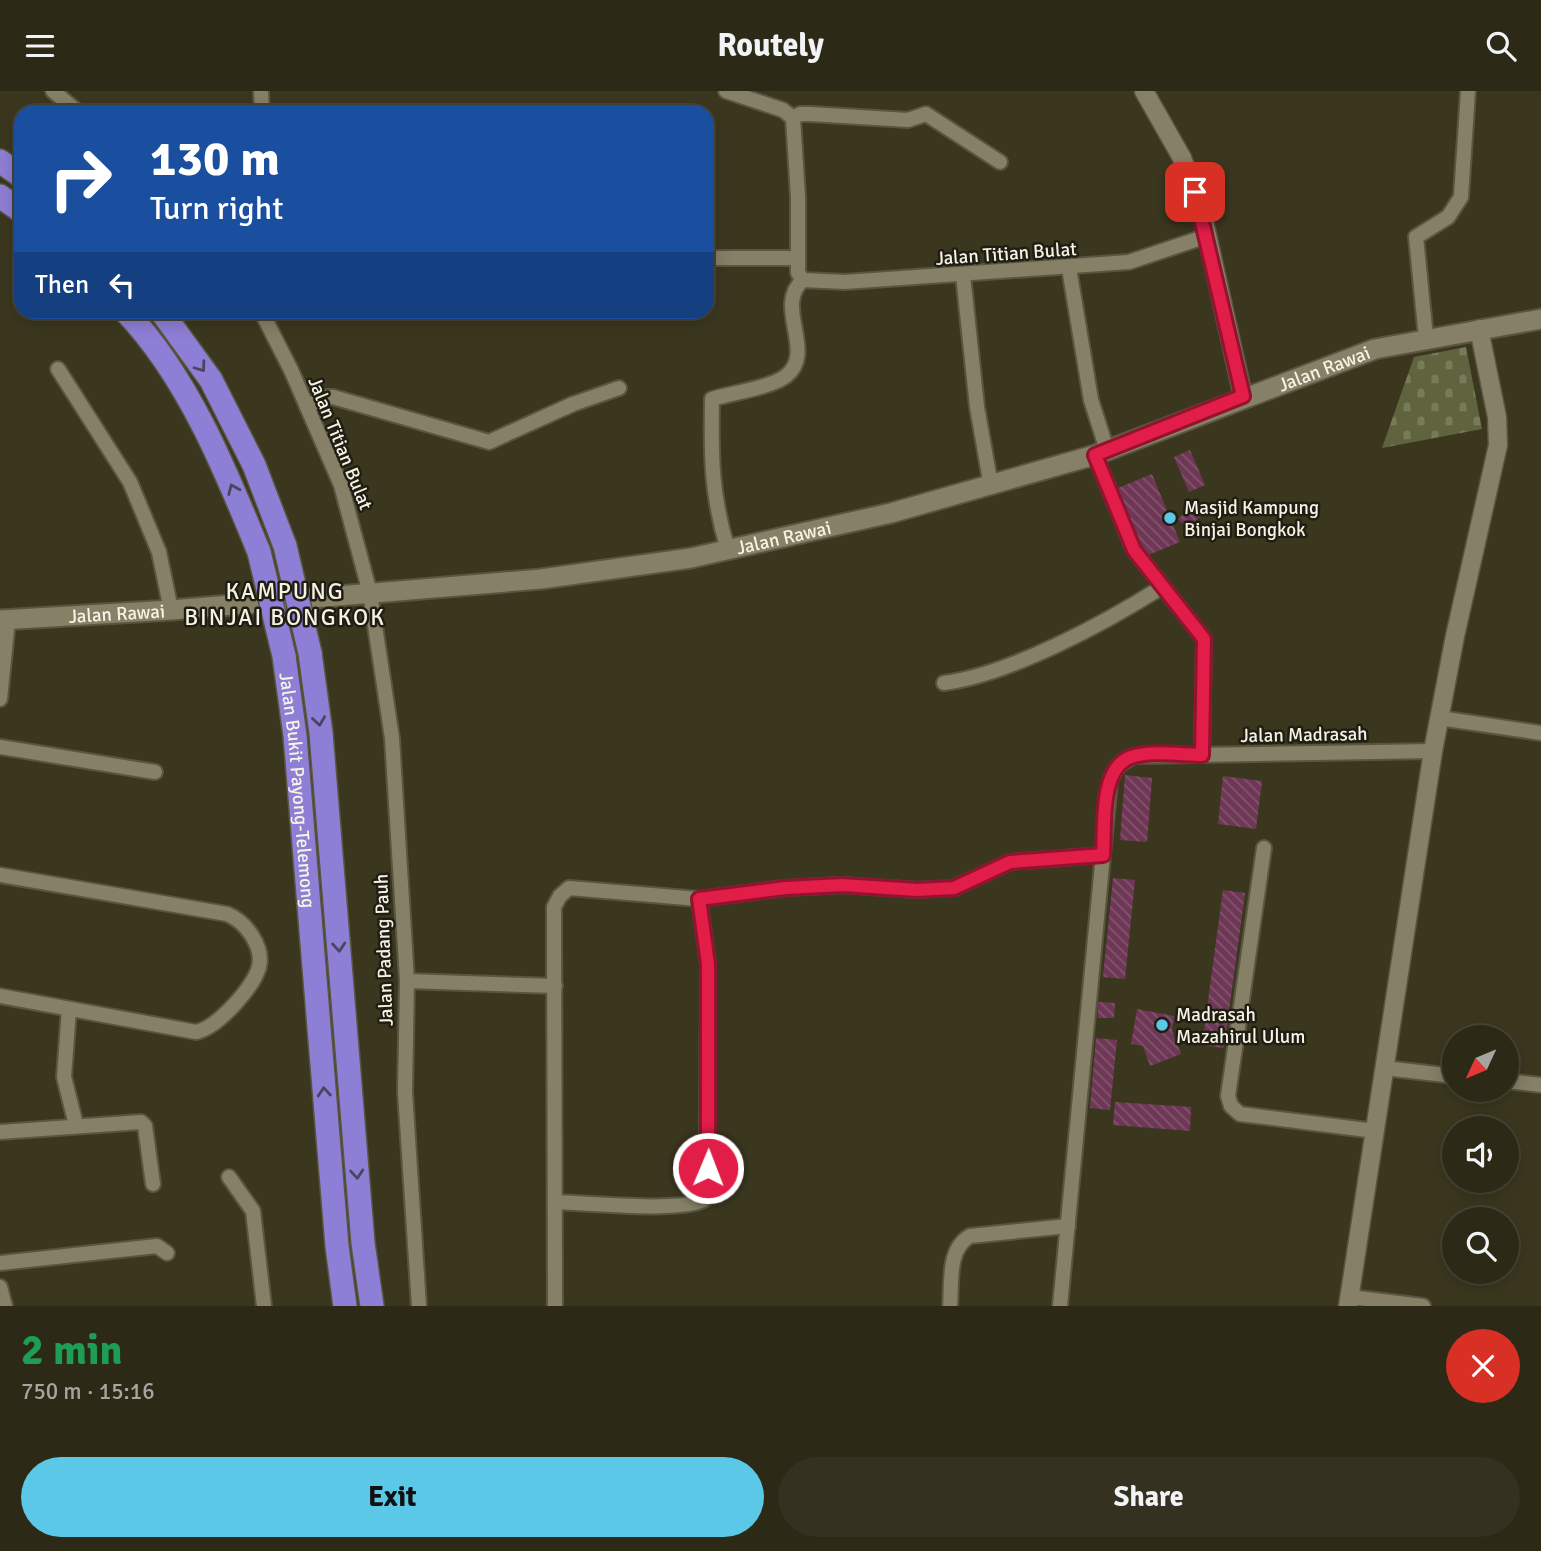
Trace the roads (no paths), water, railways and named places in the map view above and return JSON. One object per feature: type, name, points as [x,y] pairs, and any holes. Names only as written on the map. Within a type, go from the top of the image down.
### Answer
[{"type":"highway","name":"Jalan Bukit Payong-Telemong","points":[[131,319],[186,394],[228,477],[259,552],[284,656],[295,736],[337,1246],[345,1306]]},
{"type":"highway","name":"Jalan Bukit Payong-Telemong","points":[[167,319],[211,380],[254,465],[285,546],[310,653],[321,733],[363,1243],[372,1306]]},
{"type":"main road","name":"Jalan Rawai","points":[[4,620],[171,610],[541,579],[728,550],[891,513],[1101,452],[1364,352],[1426,338],[1541,319]]},
{"type":"street","points":[[53,91],[70,105]]},
{"type":"street","points":[[726,91],[783,110],[793,118],[798,197],[798,274],[803,280],[795,287],[791,298],[798,355],[794,368],[778,380],[712,398],[712,477],[715,509],[728,550]]},
{"type":"street","points":[[1144,91],[1182,158],[1201,208],[1243,396]]},
{"type":"street","points":[[1426,338],[1416,237],[1448,217],[1461,197],[1468,91]]},
{"type":"street","points":[[793,118],[800,114],[810,114],[908,120],[926,114],[1000,162]]},
{"type":"street","name":"Jalan Titian Bulat","points":[[803,280],[845,282],[1129,262],[1208,236]]},
{"type":"street","points":[[714,258],[798,258]]},
{"type":"street","points":[[1069,268],[1101,452],[1134,550],[1204,639],[1202,755]]},
{"type":"street","points":[[964,275],[976,407],[990,486]]},
{"type":"street","name":"Jalan Titian Bulat","points":[[265,319],[341,485],[370,593]]},
{"type":"street","points":[[1423,1306],[1349,1301],[1433,751],[1498,445],[1497,417],[1479,329]]},
{"type":"street","points":[[58,369],[130,482],[159,552],[171,610]]},
{"type":"street","points":[[307,407],[323,397],[333,397],[489,442],[573,404],[619,388]]},
{"type":"street","points":[[944,683],[975,679],[1114,618],[1162,587]]},
{"type":"street","name":"Jalan Padang Pauh","points":[[370,593],[392,739],[407,981],[405,1092],[419,1306]]},
{"type":"street","points":[[0,699],[4,620]]},
{"type":"street","points":[[1439,718],[1541,733]]},
{"type":"street","points":[[0,747],[155,772]]},
{"type":"street","name":"Jalan Madrasah","points":[[1103,855],[1110,781],[1122,761],[1134,756],[1433,751]]},
{"type":"street","points":[[1264,848],[1228,1096],[1231,1106],[1240,1114],[1375,1131]]},
{"type":"street","points":[[555,1306],[554,907],[560,896],[569,888],[699,899],[785,888],[842,885],[917,890],[954,888],[1010,862],[1103,855],[1060,1306]]},
{"type":"street","points":[[0,875],[227,913],[238,918],[246,927],[259,953],[258,969],[243,992],[214,1026],[203,1031],[183,1032],[0,996]]},
{"type":"street","points":[[556,1202],[665,1206],[689,1205],[705,1199],[708,964],[699,899]]},
{"type":"street","points":[[407,981],[555,986]]},
{"type":"street","points":[[69,1009],[64,1077],[76,1125]]},
{"type":"street","points":[[1384,1069],[1442,1075]]},
{"type":"street","points":[[1519,1082],[1541,1085]]},
{"type":"street","points":[[0,1132],[143,1122],[153,1184]]},
{"type":"street","points":[[229,1177],[253,1210],[264,1306]]},
{"type":"street","points":[[950,1306],[955,1252],[962,1241],[970,1236],[1068,1226]]},
{"type":"street","points":[[0,1263],[157,1246],[167,1253]]},
{"type":"street","points":[[0,1287],[5,1306]]},
{"type":"place","name":"Masjid Kampung Binjai Bongkok","points":[[1170,518]]},
{"type":"place","name":"Madrasah Mazahirul Ulum","points":[[1162,1025]]},
{"type":"district","name":"KAMPUNG BINJAI BONGKOK","points":[[285,604]]}]
